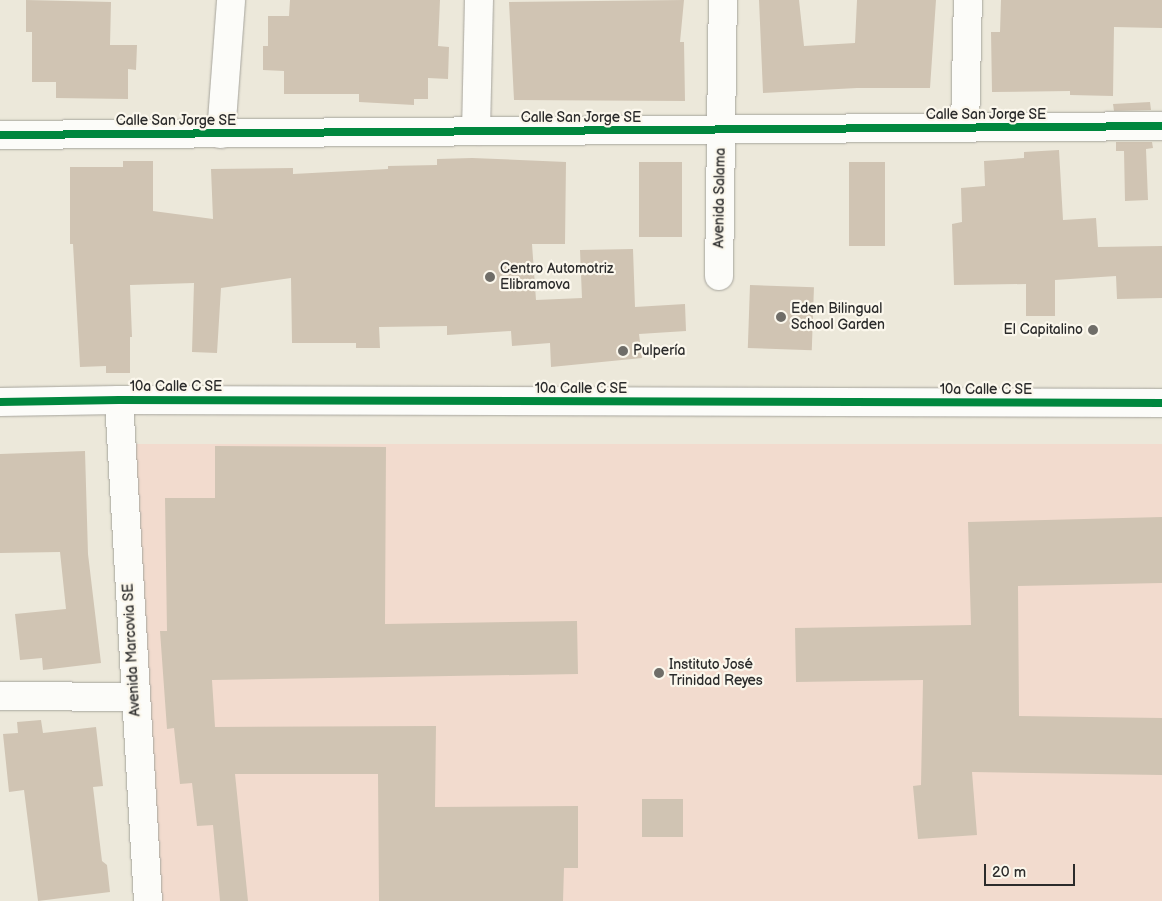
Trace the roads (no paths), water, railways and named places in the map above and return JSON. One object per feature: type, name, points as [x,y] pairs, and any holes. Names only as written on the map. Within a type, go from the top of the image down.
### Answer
[{"type":"street","points":[[221,134],[231,0]]},
{"type":"street","points":[[476,131],[478,0]]},
{"type":"street","name":"Avenida Salama","points":[[719,276],[723,0]]},
{"type":"street","points":[[966,128],[968,0]]},
{"type":"street","name":"Calle San Jorge SE","points":[[0,135],[1162,126]]},
{"type":"street","name":"10a Calle C SE","points":[[0,402],[119,400],[1162,403]]},
{"type":"street","name":"Avenida Marcovia SE","points":[[119,400],[134,698],[148,901]]},
{"type":"street","points":[[0,696],[134,698]]},
{"type":"place","name":"Centro Automotriz Elibramova","points":[[490,277]]},
{"type":"place","name":"Eden Bilingual School Garden","points":[[781,317]]},
{"type":"place","name":"El Capitalino","points":[[1093,330]]},
{"type":"place","name":"Pulpería","points":[[623,351]]},
{"type":"place","name":"Instituto José Trinidad Reyes","points":[[659,673]]}]
